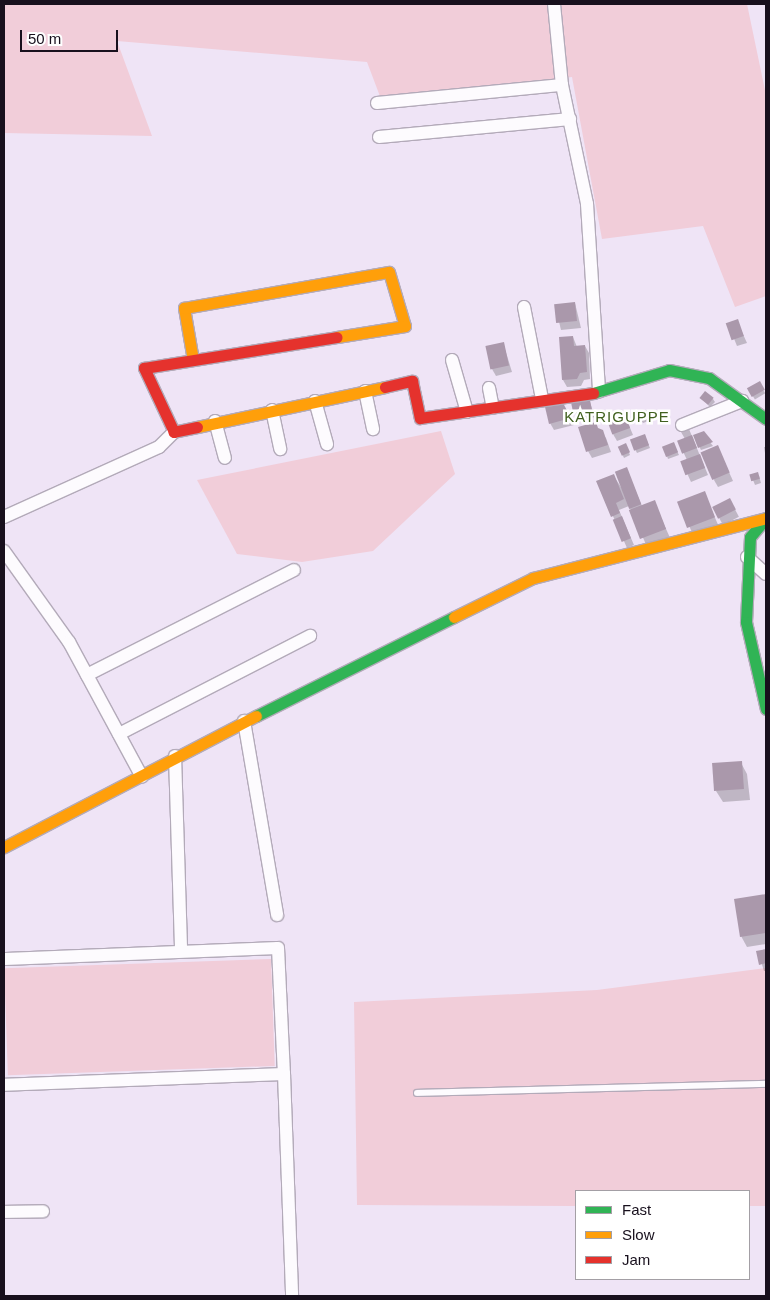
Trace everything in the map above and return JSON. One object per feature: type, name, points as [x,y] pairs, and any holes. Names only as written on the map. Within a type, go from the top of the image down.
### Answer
[{"type":"street","points":[[554,4],[562,85],[587,204],[599,392]]},
{"type":"street","points":[[377,103],[562,85]]},
{"type":"street","points":[[379,137],[570,119]]},
{"type":"street","points":[[174,432],[144,368],[405,326],[390,272],[184,308],[193,360]]},
{"type":"street","points":[[524,307],[542,399]]},
{"type":"street","points":[[452,360],[467,412]]},
{"type":"street","points":[[4,517],[159,447],[174,432],[215,421],[412,381],[420,418],[599,392],[669,370],[709,378],[766,419]]},
{"type":"street","points":[[489,388],[493,408]]},
{"type":"street","points":[[365,391],[373,429]]},
{"type":"street","points":[[682,425],[742,401]]},
{"type":"street","points":[[315,402],[327,444]]},
{"type":"street","points":[[272,410],[280,449]]},
{"type":"street","points":[[215,421],[225,458]]},
{"type":"street","points":[[766,518],[750,536],[747,556],[746,622],[766,709]]},
{"type":"street","points":[[4,847],[142,777],[175,756],[533,578],[766,518]]},
{"type":"street","points":[[4,551],[69,642],[142,777]]},
{"type":"street","points":[[747,556],[766,574]]},
{"type":"street","points":[[87,675],[294,570]]},
{"type":"street","points":[[119,734],[310,636]]},
{"type":"street","points":[[244,721],[276,915]]},
{"type":"street","points":[[175,756],[181,950]]},
{"type":"street","points":[[4,959],[181,950],[278,948],[292,1296]]},
{"type":"street","points":[[4,1085],[284,1074]]},
{"type":"street","points":[[4,1212],[44,1210]]},
{"type":"lane","points":[[417,1093],[766,1084]]},
{"type":"shaded area","points":[[4,4],[747,4],[766,95],[766,296],[735,307],[703,226],[602,239],[572,77],[381,99],[367,62],[117,41],[152,136],[4,133]]},
{"type":"shaded area","points":[[441,431],[455,474],[373,551],[302,562],[237,554],[197,480]]},
{"type":"shaded area","points":[[271,959],[275,1066],[8,1075],[4,968]]},
{"type":"shaded area","points":[[766,968],[766,1206],[750,1206],[750,1190],[575,1190],[575,1206],[357,1205],[354,1002],[597,990]]},
{"type":"building","points":[[575,302],[577,321],[556,323],[554,304]]},
{"type":"building","points":[[738,319],[744,336],[732,340],[726,323]]},
{"type":"building","points":[[573,336],[574,346],[585,345],[587,372],[580,373],[577,379],[562,380],[559,337]]},
{"type":"building","points":[[504,342],[509,365],[490,369],[485,346]]},
{"type":"building","points":[[760,381],[765,390],[752,397],[747,388]]},
{"type":"building","points":[[705,391],[714,398],[708,405],[699,398]]},
{"type":"building","points":[[589,395],[592,410],[573,413],[570,399]]},
{"type":"building","points":[[563,403],[571,418],[549,424],[545,407]]},
{"type":"building","points":[[648,410],[650,416],[640,421],[637,414]]},
{"type":"building","points":[[625,414],[630,428],[612,435],[607,420]]},
{"type":"building","points":[[596,422],[598,428],[603,430],[608,445],[586,452],[578,427]]},
{"type":"building","points":[[704,431],[713,442],[698,448],[693,435]]},
{"type":"building","points":[[645,434],[649,445],[634,451],[630,439]]},
{"type":"building","points":[[692,435],[697,448],[682,454],[677,441]]},
{"type":"building","points":[[674,442],[678,452],[666,457],[662,447]]},
{"type":"building","points":[[626,443],[630,452],[622,456],[618,447]]},
{"type":"building","points":[[718,445],[730,473],[712,480],[701,452]]},
{"type":"building","points":[[700,454],[705,468],[685,475],[680,461]]},
{"type":"building","points":[[627,467],[641,504],[629,509],[615,472]]},
{"type":"building","points":[[758,472],[760,479],[751,481],[749,474]]},
{"type":"building","points":[[614,474],[624,499],[616,503],[620,513],[611,517],[596,481]]},
{"type":"building","points":[[705,491],[715,517],[687,528],[677,502]]},
{"type":"building","points":[[730,498],[736,510],[718,519],[712,507]]},
{"type":"building","points":[[655,500],[666,529],[640,539],[629,510]]},
{"type":"building","points":[[622,516],[631,538],[622,542],[613,520]]},
{"type":"building","points":[[742,761],[744,789],[714,791],[712,763]]},
{"type":"building","points":[[766,894],[766,933],[740,937],[734,899]]},
{"type":"building","points":[[766,949],[766,963],[759,965],[756,951]]},
{"type":"traffic: fast","points":[[593,393],[669,370],[709,378],[766,419]]},
{"type":"traffic: fast","points":[[766,518],[750,537],[746,622],[766,709]]},
{"type":"traffic: fast","points":[[256,716],[454,617]]},
{"type":"traffic: slow","points":[[193,360],[184,308],[389,272],[405,326],[337,337]]},
{"type":"traffic: slow","points":[[197,427],[385,387]]},
{"type":"traffic: slow","points":[[454,617],[533,578],[766,518]]},
{"type":"traffic: slow","points":[[4,847],[256,716]]},
{"type":"traffic: jam","points":[[197,427],[174,432],[144,368],[337,337]]},
{"type":"traffic: jam","points":[[385,387],[412,381],[420,418],[593,393]]},
{"type":"district","name":"KATRIGUPPE","points":[[617,417]]}]
